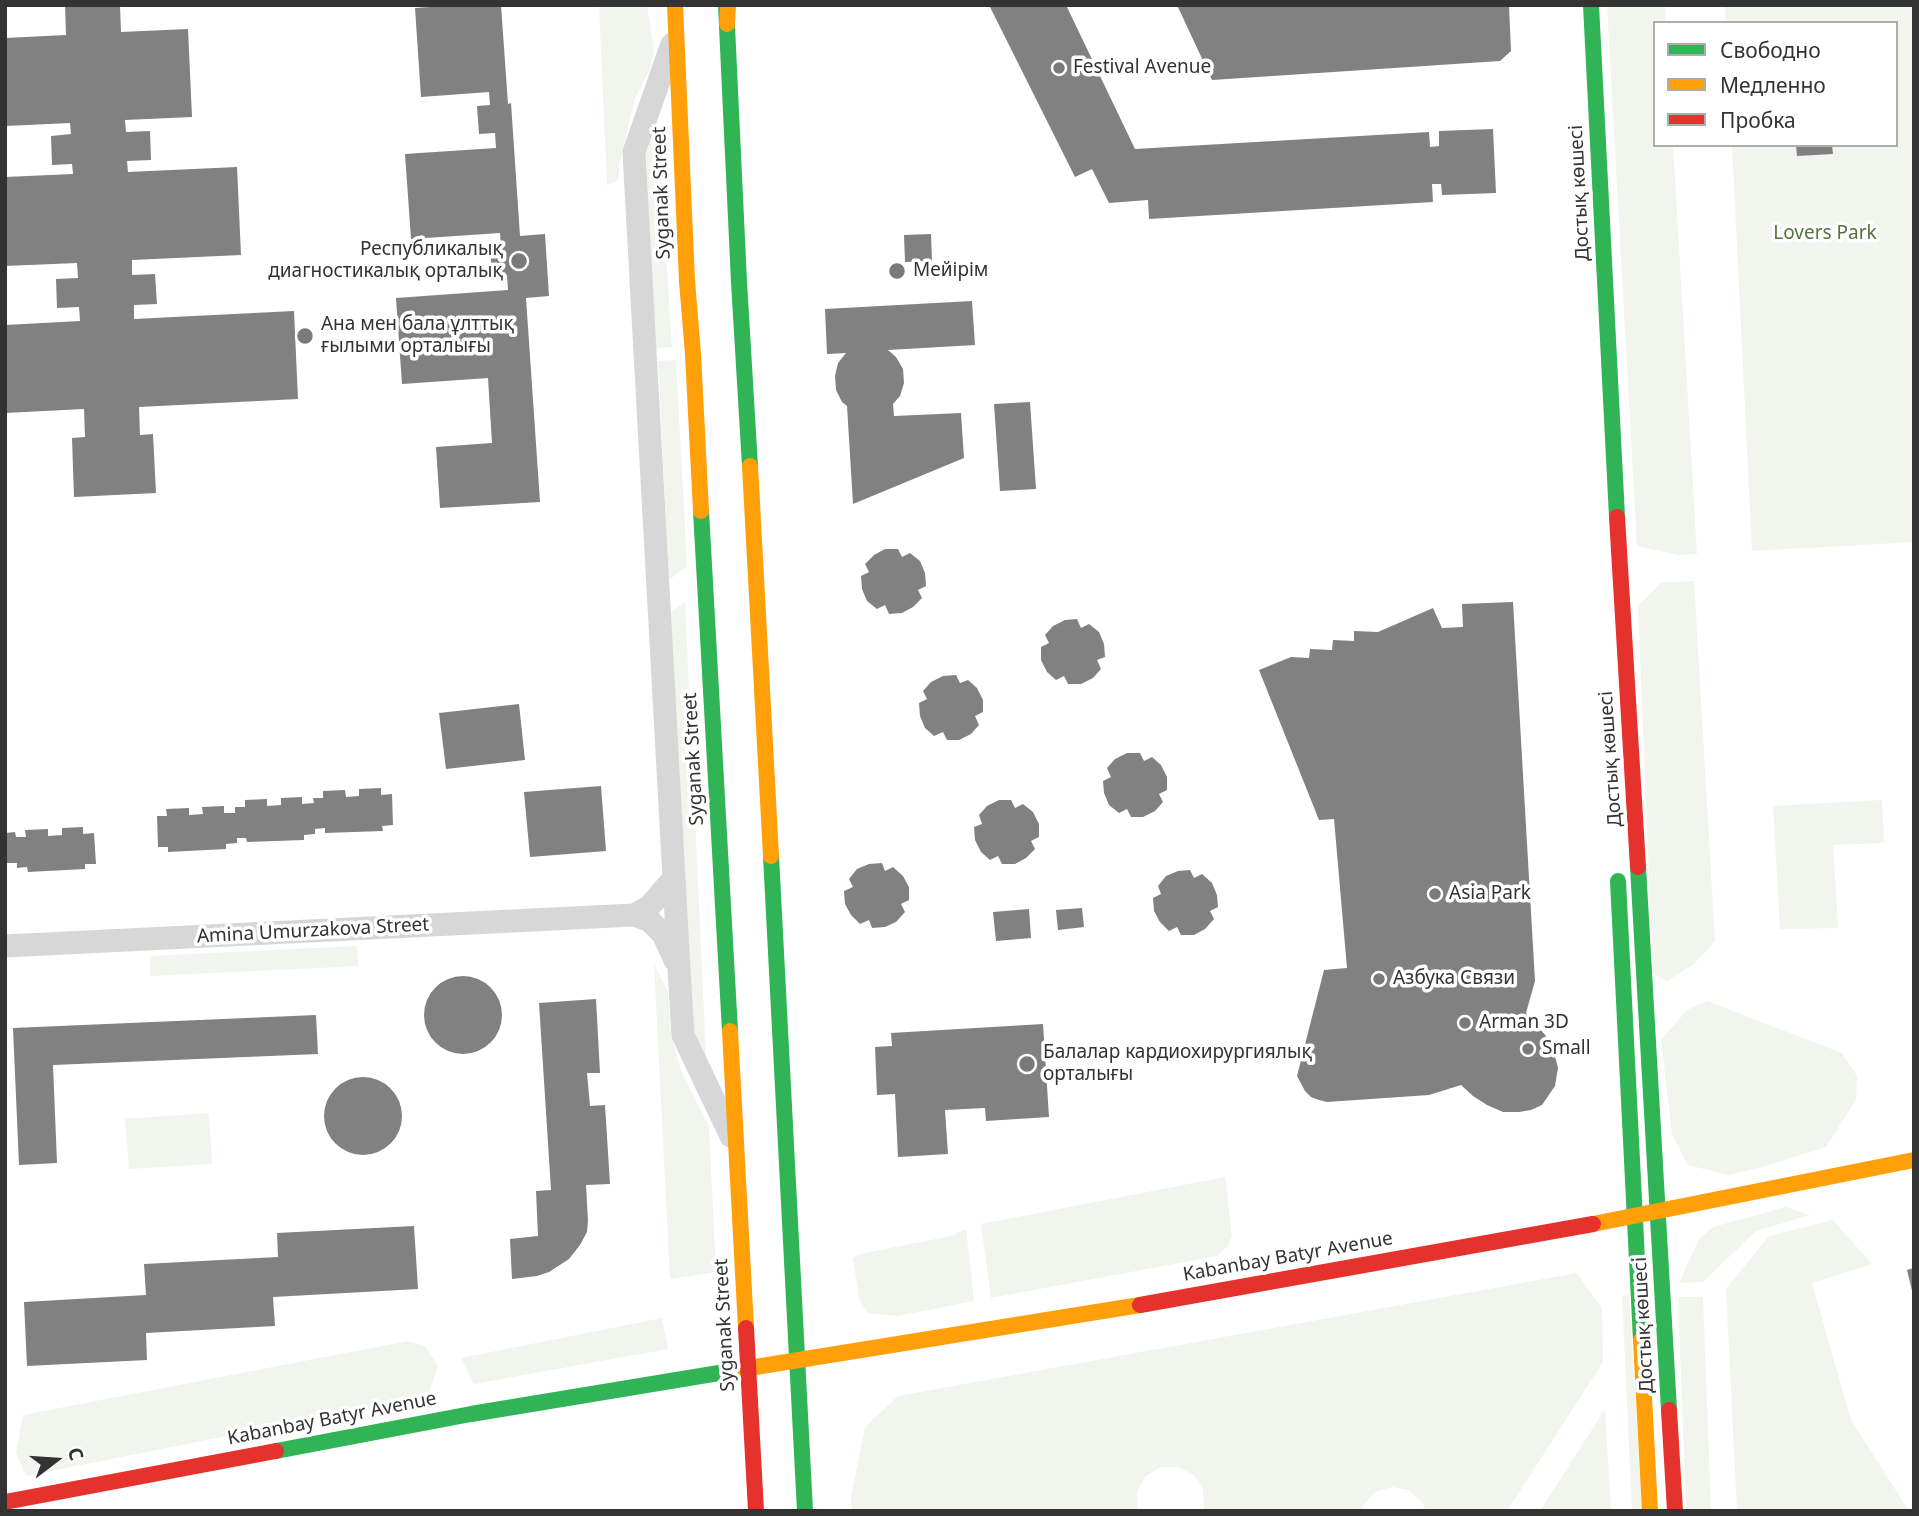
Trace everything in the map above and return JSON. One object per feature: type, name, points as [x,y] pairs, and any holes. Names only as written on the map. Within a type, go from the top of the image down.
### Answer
[{"type":"main road","name":"Syganak Street","points":[[675,5],[687,281],[756,1511]]},
{"type":"main road","points":[[727,5],[738,282],[744,351],[805,1511]]},
{"type":"main road","name":"Достық көшесі","points":[[1591,5],[1620,570],[1675,1511]]},
{"type":"main road","points":[[687,281],[703,297]]},
{"type":"main road","points":[[725,294],[738,282]]},
{"type":"main road","points":[[696,421],[705,409],[721,403],[736,408],[747,420]]},
{"type":"main road","name":"Достық көшесі","points":[[1617,872],[1650,1511]]},
{"type":"main road","name":"Kabanbay Batyr Avenue","points":[[5,1502],[471,1414],[1100,1312],[1636,1216],[1914,1160]]},
{"type":"main road","name":"Kabanbay Batyr Avenue","points":[[31,1511],[616,1401],[666,1381]]},
{"type":"street","points":[[676,32],[634,152],[683,1035],[736,1146]]},
{"type":"street","points":[[627,915],[649,907],[674,878]]},
{"type":"street","points":[[627,915],[649,920],[663,934],[679,969]]},
{"type":"street","name":"Amina Umurzakova Street","points":[[5,946],[627,915]]},
{"type":"green space","points":[[599,5],[647,5],[654,51],[649,71],[635,98],[618,180],[607,185]]},
{"type":"green space","points":[[1607,5],[1665,5],[1666,21],[1653,21],[1653,147],[1673,147],[1697,554],[1678,555],[1637,546]]},
{"type":"green space","name":"Lovers Park","points":[[1725,5],[1914,5],[1914,542],[1752,551],[1732,147],[1898,147],[1898,21],[1726,21]]},
{"type":"green space","points":[[657,119],[672,347],[654,348],[646,154]]},
{"type":"green space","points":[[676,360],[687,566],[669,580],[658,361]]},
{"type":"green space","points":[[1694,581],[1715,941],[1694,964],[1667,981],[1653,974],[1638,606],[1661,583]]},
{"type":"green space","points":[[685,602],[706,1056],[688,1020],[667,615]]},
{"type":"green space","points":[[1882,800],[1884,843],[1833,845],[1838,928],[1780,929],[1773,806]]},
{"type":"green space","points":[[357,946],[358,966],[150,976],[150,956]]},
{"type":"green space","points":[[654,964],[668,992],[671,1034],[681,1071],[709,1127],[716,1272],[670,1279]]},
{"type":"green space","points":[[1707,1001],[1842,1053],[1857,1076],[1856,1100],[1826,1147],[1728,1175],[1688,1165],[1672,1134],[1661,1040],[1687,1010]]},
{"type":"green space","points":[[209,1113],[212,1164],[129,1169],[125,1119]]},
{"type":"green space","points":[[1225,1177],[1232,1236],[1228,1246],[1217,1256],[991,1298],[981,1224]]},
{"type":"green space","points":[[1786,1207],[1810,1215],[1756,1231],[1703,1282],[1679,1283],[1699,1239],[1713,1227]]},
{"type":"green space","points":[[1833,1220],[1872,1264],[1812,1283],[1851,1420],[1909,1511],[1737,1511],[1726,1289],[1769,1236]]},
{"type":"green space","points":[[966,1229],[974,1301],[898,1316],[868,1313],[859,1299],[853,1258],[860,1254],[951,1236]]},
{"type":"green space","points":[[1577,1273],[1602,1309],[1603,1362],[1507,1511],[1426,1511],[1422,1502],[1409,1490],[1392,1487],[1375,1492],[1363,1505],[1362,1511],[1203,1511],[1203,1490],[1194,1475],[1178,1467],[1160,1467],[1145,1477],[1137,1492],[1138,1511],[852,1511],[851,1497],[865,1427],[898,1396]]},
{"type":"green space","points":[[1629,1295],[1642,1511],[1632,1511],[1622,1296]]},
{"type":"green space","points":[[1678,1297],[1703,1297],[1711,1511],[1686,1511]]},
{"type":"green space","points":[[662,1318],[668,1349],[474,1384],[461,1358]]},
{"type":"green space","points":[[408,1341],[425,1346],[438,1366],[428,1396],[26,1476],[16,1453],[23,1415]]},
{"type":"green space","points":[[1605,1409],[1611,1511],[1540,1511]]},
{"type":"building","points":[[65,5],[120,5],[121,32],[188,29],[192,117],[125,120],[126,132],[150,131],[151,160],[127,161],[128,172],[237,167],[241,255],[132,260],[132,275],[155,274],[157,304],[134,305],[134,319],[294,311],[298,399],[139,407],[140,435],[153,434],[156,493],[74,497],[72,438],[85,437],[84,409],[5,413],[5,325],[80,321],[79,307],[57,308],[56,279],[78,278],[77,263],[5,266],[5,177],[73,174],[72,164],[52,165],[51,136],[71,134],[70,123],[6,126],[5,38],[66,35]]},
{"type":"building","name":"Республикалық диагностикалық орталық","points":[[501,5],[520,236],[545,234],[549,296],[526,298],[540,502],[440,508],[436,447],[492,443],[488,378],[402,384],[396,298],[508,290],[507,275],[492,276],[490,247],[501,246],[500,233],[411,239],[405,154],[496,148],[495,133],[479,134],[477,106],[490,105],[489,92],[421,97],[415,8]]},
{"type":"building","name":"Festival Avenue","points":[[989,5],[1066,5],[1135,149],[1429,132],[1430,147],[1439,146],[1439,131],[1493,129],[1496,193],[1442,195],[1441,184],[1432,184],[1433,202],[1149,219],[1148,200],[1109,203],[1092,169],[1075,177]]},
{"type":"building","points":[[1177,5],[1509,5],[1511,51],[1500,61],[1212,80]]},
{"type":"building","points":[[1796,147],[1832,147],[1833,154],[1797,156]]},
{"type":"building","points":[[931,234],[932,261],[905,262],[904,235]]},
{"type":"building","points":[[972,301],[975,345],[888,350],[903,369],[904,383],[900,396],[893,404],[894,416],[961,413],[964,458],[853,504],[847,406],[836,390],[835,376],[838,363],[846,353],[827,354],[825,309]]},
{"type":"building","points":[[1030,402],[1036,489],[1000,491],[994,404]]},
{"type":"building","points":[[885,549],[898,549],[902,557],[910,553],[920,561],[925,573],[926,586],[918,590],[922,598],[902,613],[889,614],[885,605],[877,609],[867,601],[862,589],[861,576],[869,572],[865,564]]},
{"type":"building","name":"Asia Park","points":[[1513,602],[1535,981],[1526,1013],[1546,1036],[1554,1052],[1558,1068],[1555,1086],[1542,1105],[1519,1112],[1503,1112],[1487,1105],[1461,1085],[1429,1095],[1327,1102],[1311,1097],[1297,1076],[1324,970],[1347,968],[1334,819],[1319,820],[1259,670],[1291,657],[1309,658],[1310,649],[1332,650],[1333,640],[1354,641],[1354,631],[1378,632],[1433,608],[1442,628],[1463,627],[1462,604]]},
{"type":"building","points":[[1077,619],[1081,628],[1089,624],[1099,632],[1105,657],[1097,660],[1101,669],[1093,678],[1081,684],[1068,684],[1064,676],[1056,680],[1047,672],[1041,660],[1041,647],[1049,643],[1045,635],[1053,626],[1065,620]]},
{"type":"building","points":[[956,675],[960,683],[968,680],[977,688],[983,700],[983,712],[975,716],[979,725],[971,734],[959,740],[947,740],[943,732],[934,736],[925,728],[919,703],[927,699],[923,691],[931,682],[943,676]]},
{"type":"building","points":[[519,704],[525,760],[446,769],[439,713]]},
{"type":"building","points":[[1127,753],[1140,753],[1144,761],[1152,757],[1161,765],[1167,777],[1167,790],[1159,794],[1163,802],[1155,811],[1143,817],[1131,817],[1127,809],[1119,813],[1109,805],[1104,793],[1103,781],[1111,777],[1107,768],[1115,759]]},
{"type":"building","points":[[601,786],[606,851],[530,857],[524,792]]},
{"type":"building","points":[[381,788],[381,795],[392,794],[393,825],[382,826],[383,831],[325,833],[325,828],[315,829],[315,834],[304,835],[304,840],[247,842],[246,838],[237,838],[237,843],[226,844],[226,849],[168,852],[168,847],[158,847],[157,816],[167,816],[166,809],[189,808],[189,815],[203,814],[202,807],[224,806],[224,813],[235,813],[235,807],[245,807],[245,800],[267,799],[267,806],[281,805],[281,798],[302,797],[302,804],[314,803],[313,798],[323,798],[323,791],[345,790],[346,797],[359,796],[359,789]]},
{"type":"building","points":[[999,800],[1011,800],[1015,808],[1023,804],[1033,812],[1039,824],[1039,837],[1031,841],[1035,849],[1015,864],[1002,864],[998,856],[990,860],[981,852],[975,840],[974,827],[982,824],[979,815],[987,806]]},
{"type":"building","points":[[83,827],[83,834],[94,833],[96,864],[85,864],[85,869],[28,872],[27,867],[17,868],[17,863],[5,863],[5,833],[15,832],[16,837],[26,837],[25,830],[48,829],[48,836],[62,835],[62,828]]},
{"type":"building","points":[[882,863],[885,871],[893,867],[903,876],[909,887],[909,900],[901,904],[905,912],[896,922],[885,927],[872,928],[869,920],[860,924],[851,915],[845,904],[844,891],[853,887],[849,879],[857,869]]},
{"type":"building","points":[[1190,870],[1194,878],[1202,874],[1212,883],[1218,907],[1210,911],[1214,919],[1205,929],[1194,935],[1181,935],[1177,927],[1169,931],[1160,922],[1154,911],[1153,898],[1161,894],[1158,886],[1166,876]]},
{"type":"building","points":[[1082,908],[1084,927],[1058,930],[1056,910]]},
{"type":"building","points":[[1029,909],[1031,938],[996,941],[993,912]]},
{"type":"building","points":[[463,976],[478,979],[491,987],[499,1000],[502,1015],[499,1030],[491,1043],[478,1051],[463,1054],[448,1051],[435,1043],[427,1030],[424,1015],[427,1000],[435,987],[448,979]]},
{"type":"building","points":[[596,999],[600,1073],[587,1073],[590,1106],[605,1105],[610,1184],[586,1185],[587,1232],[569,1259],[549,1272],[512,1279],[510,1239],[538,1236],[536,1191],[551,1190],[539,1003]]},
{"type":"building","points":[[316,1015],[318,1054],[53,1065],[57,1163],[19,1165],[13,1028]]},
{"type":"building","points":[[1043,1024],[1049,1117],[986,1121],[985,1108],[945,1110],[948,1154],[898,1157],[895,1094],[877,1095],[875,1047],[892,1046],[891,1033]]},
{"type":"building","points":[[363,1077],[378,1080],[391,1088],[399,1101],[402,1116],[399,1131],[391,1144],[378,1152],[363,1155],[348,1152],[335,1144],[327,1131],[324,1116],[327,1101],[335,1088],[348,1080]]},
{"type":"building","points":[[414,1226],[418,1289],[273,1297],[275,1326],[146,1333],[147,1360],[27,1366],[24,1302],[146,1295],[144,1264],[278,1257],[277,1233]]},
{"type":"building","points":[[1914,1268],[1914,1295],[1913,1295],[1907,1270]]},
{"type":"traffic: fast","points":[[726,5],[750,466]]},
{"type":"traffic: fast","points":[[1591,5],[1617,517]]},
{"type":"traffic: fast","points":[[701,511],[730,1031]]},
{"type":"traffic: fast","points":[[771,856],[805,1511]]},
{"type":"traffic: fast","points":[[1638,867],[1669,1410]]},
{"type":"traffic: fast","points":[[1618,881],[1641,1340]]},
{"type":"traffic: fast","points":[[276,1451],[471,1414],[743,1369]]},
{"type":"traffic: slow","points":[[675,5],[687,281],[701,511]]},
{"type":"traffic: slow","points":[[727,24],[728,5]]},
{"type":"traffic: slow","points":[[750,466],[771,856]]},
{"type":"traffic: slow","points":[[730,1031],[746,1328]]},
{"type":"traffic: slow","points":[[1593,1224],[1914,1160]]},
{"type":"traffic: slow","points":[[743,1369],[1140,1305]]},
{"type":"traffic: slow","points":[[1641,1340],[1650,1511]]},
{"type":"traffic: jam","points":[[1617,517],[1638,867]]},
{"type":"traffic: jam","points":[[1140,1305],[1593,1224]]},
{"type":"traffic: jam","points":[[746,1328],[756,1511]]},
{"type":"traffic: jam","points":[[1669,1410],[1675,1511]]},
{"type":"traffic: jam","points":[[5,1502],[276,1451]]},
{"type":"place","name":"Festival Avenue","points":[[1059,68]]},
{"type":"place","name":"Республикалық диагностикалық орталық","points":[[519,261]]},
{"type":"place","name":"Мейірім","points":[[897,271]]},
{"type":"place","name":"Ана мен бала ұлттық ғылыми орталығы","points":[[305,336]]},
{"type":"place","name":"Asia Park","points":[[1435,894]]},
{"type":"place","name":"Азбука Связи","points":[[1379,979]]},
{"type":"place","name":"Arman 3D","points":[[1465,1023]]},
{"type":"place","name":"Small","points":[[1528,1049]]},
{"type":"place","name":"Балалар кардиохирургиялық орталығы","points":[[1027,1064]]}]
